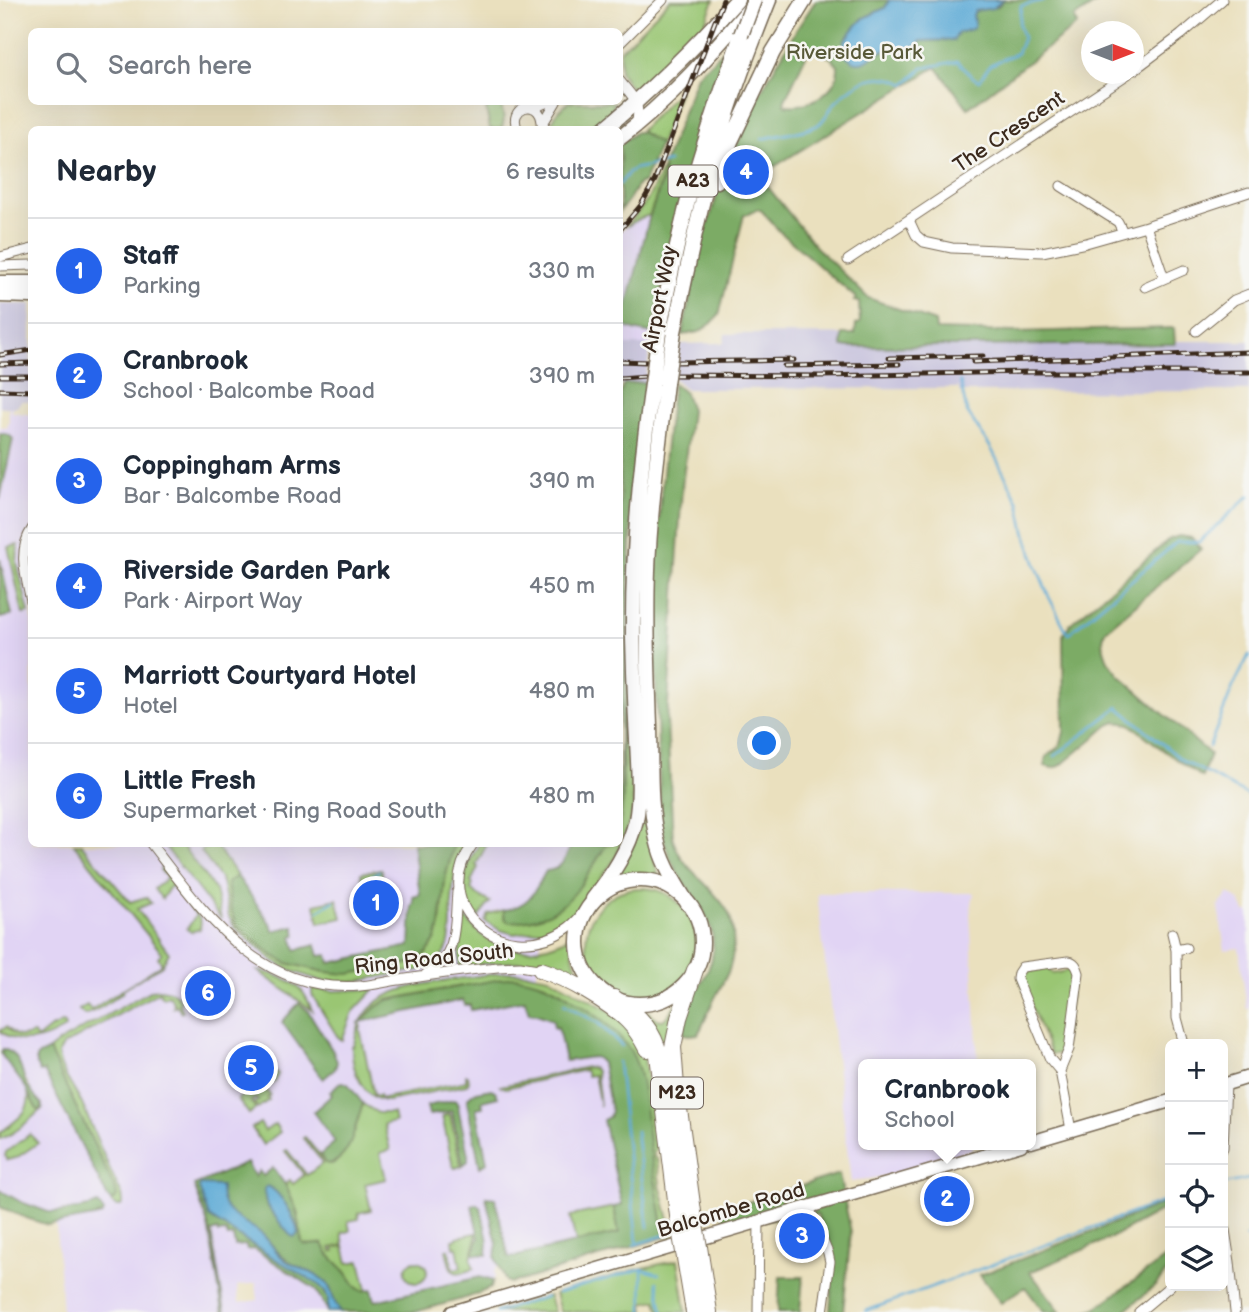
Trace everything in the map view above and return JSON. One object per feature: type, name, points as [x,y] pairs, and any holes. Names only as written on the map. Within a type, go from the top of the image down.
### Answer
[{"type":"highway","name":"M23","points":[[541,970],[588,993],[622,1016],[645,1044],[687,1221]]},
{"type":"highway","name":"M23","points":[[694,1312],[673,1044],[695,970]]},
{"type":"highway","name":"M23","points":[[609,995],[642,1019],[654,1040],[659,1060],[666,1133]]},
{"type":"highway","name":"M23","points":[[691,1250],[709,1312]]},
{"type":"main road","points":[[606,126],[621,107],[637,102],[737,0]]},
{"type":"main road","name":"A23","points":[[697,223],[713,190],[731,141],[773,52],[805,0]]},
{"type":"main road","points":[[623,136],[658,107],[762,2]]},
{"type":"main road","name":"Airport Way","points":[[667,332],[717,147],[762,2]]},
{"type":"main road","name":"Airport Way","points":[[590,903],[625,851],[638,809],[633,576],[641,469],[659,384],[678,239],[706,133],[741,35],[762,2]]},
{"type":"main road","points":[[0,283],[28,283]]},
{"type":"main road","points":[[0,295],[28,296]]},
{"type":"main road","name":"Airport Way","points":[[659,384],[648,569],[647,647],[652,784],[655,826],[661,854],[666,868],[688,904]]},
{"type":"main road","points":[[644,879],[667,886],[688,904],[698,918],[702,933],[701,953],[695,970],[682,988],[661,1000],[636,1004],[609,995],[593,983],[578,957],[578,931],[590,903],[614,885],[644,879]]},
{"type":"main road","points":[[1228,1084],[1249,1077]]},
{"type":"main road","points":[[1036,1141],[1167,1102]]},
{"type":"main road","name":"Balcombe Road","points":[[452,1312],[1004,1150]]},
{"type":"street","points":[[623,40],[663,0]]},
{"type":"street","points":[[1144,62],[1181,36],[1222,0]]},
{"type":"street","name":"The Crescent","points":[[848,260],[1113,84]]},
{"type":"street","points":[[623,85],[637,102],[639,111],[636,125]]},
{"type":"street","points":[[533,108],[540,105]]},
{"type":"street","points":[[540,126],[554,105]]},
{"type":"street","points":[[514,126],[516,115],[526,107],[540,113],[540,126]]},
{"type":"street","points":[[1061,186],[1118,222],[1123,232]]},
{"type":"street","points":[[909,220],[916,236],[924,242],[952,248],[1042,252],[1146,226],[1249,192]]},
{"type":"street","points":[[1146,226],[1164,278]]},
{"type":"street","points":[[0,257],[28,250]]},
{"type":"street","points":[[0,266],[28,265]]},
{"type":"street","points":[[1145,287],[1184,270]]},
{"type":"street","points":[[1196,331],[1234,300],[1249,294]]},
{"type":"street","points":[[28,537],[23,548],[28,587]]},
{"type":"street","name":"Ring Road South","points":[[153,847],[225,933],[251,955],[277,972],[296,980],[361,986],[503,966],[520,966],[572,976],[609,995]]},
{"type":"street","points":[[419,978],[439,965],[452,946],[462,862],[471,847]]},
{"type":"street","points":[[458,886],[475,923],[494,937],[508,941],[531,942],[552,936],[570,926],[590,903]]},
{"type":"street","points":[[1172,933],[1181,949],[1177,1018],[1183,1039]]},
{"type":"street","points":[[1060,1071],[1069,1049],[1079,973],[1077,966],[1068,961],[1022,967],[1017,979],[1050,1059],[1060,1071],[1072,1130]]},
{"type":"street","points":[[809,1207],[830,1262],[823,1312]]},
{"type":"street","points":[[758,1312],[759,1220]]},
{"type":"street","points":[[1225,1228],[1235,1312]]},
{"type":"street","points":[[1139,1312],[1165,1290]]},
{"type":"shaded area","points":[[650,215],[625,315],[652,334],[651,345],[623,345],[623,229]]},
{"type":"shaded area","points":[[0,304],[28,304],[28,401],[21,401],[17,407],[0,407]]},
{"type":"shaded area","points":[[1174,328],[1175,341],[1249,341],[1249,391],[686,389],[674,379],[680,344],[724,343],[725,334],[966,335],[967,331]]},
{"type":"shaded area","points":[[623,345],[651,345],[645,382],[623,384]]},
{"type":"shaded area","points":[[9,407],[12,407],[12,412],[28,415],[28,847],[413,847],[420,895],[412,906],[410,946],[330,963],[295,950],[292,936],[273,931],[238,876],[227,883],[296,967],[419,961],[453,847],[477,847],[471,857],[465,892],[472,911],[479,917],[489,902],[471,889],[471,882],[486,847],[570,847],[560,866],[546,871],[527,901],[517,908],[494,911],[514,934],[542,930],[536,980],[574,1000],[601,1019],[639,1071],[665,1237],[503,1274],[498,1266],[491,1283],[411,1312],[225,1312],[211,1231],[226,1232],[233,1236],[207,1219],[223,1312],[62,1312],[56,1224],[102,1215],[98,1204],[48,1212],[21,1202],[0,1190],[0,618],[12,615],[0,559],[0,499],[13,439],[0,433],[0,427],[7,428]],"holes":[[[308,1011],[337,1059],[323,1079],[282,1022]],[[16,1056],[33,1094],[42,1104],[42,1109],[36,1108],[26,1088],[3,1057]],[[52,1058],[116,1191],[108,1198],[41,1064]],[[343,1082],[348,1084],[362,1104],[352,1138],[315,1109]],[[256,1283],[258,1300],[239,1303],[237,1286]]]},
{"type":"shaded area","points":[[817,893],[974,893],[970,914],[978,1059],[858,1059],[858,1150],[969,1150],[919,1170],[851,1182]]},
{"type":"shaded area","points":[[1229,893],[1240,901],[1245,912],[1249,912],[1249,1009],[1239,948],[1225,950],[1218,906]]},
{"type":"green space","points":[[670,0],[714,0],[702,31],[644,89],[632,89],[623,76],[623,48]]},
{"type":"green space","name":"Riverside Park","points":[[816,0],[889,0],[885,8],[863,18],[844,41],[873,57],[886,50],[910,50],[921,41],[948,40],[975,21],[975,11],[998,6],[1003,0],[1101,0],[1074,18],[1077,25],[968,108],[936,67],[759,176],[816,247],[868,298],[935,322],[936,330],[1013,332],[1174,328],[1175,344],[842,347],[842,334],[855,334],[856,324],[860,323],[859,302],[854,301],[856,298],[758,209],[744,215],[719,315],[699,332],[682,335],[702,242],[723,177],[760,93]],"holes":[[[817,51],[831,58],[838,66],[834,83],[828,90],[813,101],[786,105],[784,102],[806,55]]]},
{"type":"green space","points":[[728,46],[680,206],[652,334],[628,327],[623,322],[623,314],[650,215],[664,176],[664,171],[661,172],[697,75]]},
{"type":"green space","points":[[680,90],[660,144],[639,132]]},
{"type":"green space","points":[[501,105],[503,126],[489,126],[486,108]]},
{"type":"green space","points":[[565,105],[613,105],[610,114],[599,126],[550,126]]},
{"type":"green space","points":[[636,132],[641,132],[660,144],[644,182],[639,183],[623,207],[623,142]]},
{"type":"green space","points":[[664,171],[650,215],[626,227],[647,201],[661,172]]},
{"type":"green space","points":[[645,382],[633,497],[623,719],[623,386],[624,384]]},
{"type":"green space","points":[[673,383],[685,393],[691,410],[682,487],[667,720],[673,839],[684,860],[726,909],[732,925],[733,941],[731,964],[727,974],[698,1034],[690,1035],[683,1034],[687,1013],[710,965],[712,932],[703,911],[670,859],[661,824],[655,667],[656,573]]},
{"type":"green space","points":[[0,433],[13,439],[0,499]]},
{"type":"green space","points":[[1179,536],[1192,538],[1201,549],[1105,631],[1103,639],[1108,661],[1120,676],[1210,754],[1202,777],[1130,724],[1116,722],[1060,766],[1045,766],[1047,757],[1059,747],[1064,732],[1063,635],[1070,624],[1170,539]]},
{"type":"green space","points":[[18,545],[17,563],[28,613],[23,614],[8,547]]},
{"type":"green space","points":[[0,559],[12,615],[0,618]]},
{"type":"green space","points":[[628,612],[627,667],[633,807],[623,838],[623,799],[623,720]]},
{"type":"green space","points":[[640,646],[652,847],[659,877],[635,874],[615,879],[634,843]]},
{"type":"green space","points":[[76,847],[84,847],[130,902],[146,897],[151,903],[137,909],[169,953],[162,965],[131,984],[162,964],[158,957],[162,953]]},
{"type":"green space","points":[[165,847],[183,847],[215,890],[221,919]]},
{"type":"green space","points":[[202,847],[217,847],[237,876],[227,884],[236,925],[272,955],[287,963],[325,972],[427,953],[439,929],[453,847],[464,847],[456,870],[450,936],[444,953],[425,969],[352,982],[322,981],[289,970],[271,959],[235,928],[229,917],[222,882],[201,851],[204,849]]},
{"type":"green space","points":[[413,847],[453,847],[445,879],[440,926],[427,953],[413,963],[348,974],[325,972],[287,963],[272,955],[236,925],[227,883],[237,876],[273,931],[294,926],[296,935],[292,936],[296,950],[316,945],[319,956],[328,955],[330,963],[410,946],[413,897],[420,895]]},
{"type":"green space","points":[[477,847],[485,847],[471,882],[471,889],[490,902],[478,918],[471,909],[465,890],[469,862]]},
{"type":"green space","points":[[570,847],[605,847],[580,886],[564,904],[539,917],[507,921],[504,910],[526,901],[546,871],[557,868]]},
{"type":"green space","points":[[605,847],[620,847],[615,859],[562,925],[514,934],[485,921],[488,914],[504,910],[504,917],[561,906],[578,887]]},
{"type":"green space","points":[[162,867],[180,887],[188,903],[190,902],[201,922],[200,929],[191,932],[187,929],[196,915],[171,885],[162,899],[154,889],[167,878],[160,870]]},
{"type":"green space","points":[[381,869],[385,889],[365,893],[361,873]]},
{"type":"green space","points":[[641,888],[662,892],[680,904],[692,922],[696,943],[692,964],[680,982],[662,994],[641,998],[620,994],[602,982],[590,964],[586,943],[590,922],[602,904],[620,892]]},
{"type":"green space","points":[[337,899],[342,918],[319,923],[315,904]]},
{"type":"green space","points":[[461,913],[480,934],[505,947],[527,950],[572,936],[578,973],[552,965],[528,962],[459,966]]},
{"type":"green space","points":[[1046,967],[1053,974],[1074,969],[1062,1054],[1051,1054],[1020,980],[1024,972]]},
{"type":"green space","points":[[258,971],[293,983],[304,994],[312,1010]]},
{"type":"green space","points":[[510,972],[549,977],[617,1015],[641,1045],[656,1150],[654,1157],[657,1159],[660,1185],[673,1236],[665,1237],[639,1071],[623,1041],[601,1019],[560,991],[543,983],[516,977],[388,1000],[362,1020],[376,1003],[402,990]]},
{"type":"green space","points":[[512,977],[540,982],[573,1000],[609,1026],[631,1052],[642,1083],[665,1237],[510,1283],[506,1281],[495,1258],[497,1244],[486,1197],[495,1198],[509,1258],[619,1233],[614,1207],[622,1205],[603,1120],[609,1117],[611,1111],[602,1063],[593,1057],[565,1061],[558,1027],[554,1028],[553,1020],[529,1013],[525,1000],[471,1010],[470,1005],[465,1005],[463,1000],[360,1022],[388,1000]]},
{"type":"green space","points":[[123,989],[123,992],[102,1007],[86,1015],[79,1010],[87,1005],[91,1010]]},
{"type":"green space","points":[[159,989],[177,995],[183,1011],[181,1012],[177,1005],[173,1007],[169,995],[163,998],[159,992],[64,1045],[58,1054],[61,1067],[82,1104],[122,1195],[123,1202],[121,1206],[117,1206],[108,1198],[111,1200],[116,1191],[49,1050],[152,990]]},
{"type":"green space","points":[[312,989],[374,990],[353,1012],[342,1040],[312,995]]},
{"type":"green space","points":[[679,1002],[668,1053],[664,1054],[643,1012],[649,1012],[657,1019],[663,1020]]},
{"type":"green space","points":[[299,1003],[308,1011],[337,1062],[335,1069],[323,1079],[282,1022]]},
{"type":"green space","points":[[61,1023],[65,1028],[33,1041],[16,1040],[0,1031],[6,1027],[18,1036],[33,1033],[37,1039]]},
{"type":"green space","points":[[360,1024],[374,1096],[379,1095],[380,1099],[466,1081],[466,1075],[469,1081],[466,1085],[388,1101],[379,1099],[371,1095],[356,1073],[352,1055],[352,1046]]},
{"type":"green space","points":[[3,1049],[16,1057],[28,1087],[42,1104],[42,1109],[36,1108],[26,1088],[3,1057]]},
{"type":"green space","points":[[49,1050],[116,1191],[115,1200],[108,1198],[44,1071],[40,1072],[36,1064],[36,1058]]},
{"type":"green space","points":[[587,1067],[596,1071],[600,1106],[594,1075],[587,1076],[585,1070],[506,1088],[501,1086]]},
{"type":"green space","points":[[276,1072],[278,1074],[274,1082],[265,1089],[270,1095],[267,1098],[269,1100],[258,1108],[254,1103],[258,1101],[255,1098],[251,1102],[256,1109],[249,1114],[238,1099]]},
{"type":"green space","points":[[339,1083],[348,1084],[363,1104],[348,1148],[337,1161],[329,1164],[320,1155],[335,1142],[313,1112],[332,1095],[330,1092]]},
{"type":"green space","points":[[491,1089],[498,1097],[482,1101],[483,1107],[476,1108],[487,1162],[480,1167],[467,1101],[474,1093]]},
{"type":"green space","points":[[28,1093],[37,1109],[42,1109],[17,1130],[0,1139],[0,1133],[25,1111],[29,1100]]},
{"type":"green space","points":[[454,1100],[457,1102],[468,1155],[468,1161],[463,1165],[452,1111],[429,1115],[427,1106]]},
{"type":"green space","points":[[363,1104],[378,1113],[393,1113],[395,1122],[384,1124],[390,1150],[380,1153],[386,1179],[365,1184],[371,1210],[358,1213],[359,1219],[348,1221],[350,1231],[342,1233],[344,1245],[331,1248],[332,1252],[335,1251],[334,1248],[344,1246],[348,1263],[360,1261],[367,1290],[362,1291],[329,1255],[323,1244],[302,1243],[298,1213],[285,1184],[290,1180],[293,1184],[304,1175],[285,1151],[287,1150],[307,1175],[323,1163],[303,1138],[305,1137],[326,1163],[332,1164],[349,1146]]},
{"type":"green space","points":[[450,1114],[461,1166],[455,1168],[442,1116]]},
{"type":"green space","points":[[260,1123],[265,1131],[275,1124],[280,1132],[263,1145],[252,1128]]},
{"type":"green space","points":[[30,1134],[38,1143],[16,1158],[7,1160],[6,1152]]},
{"type":"green space","points":[[247,1163],[255,1177],[259,1171],[263,1176],[273,1168],[286,1186],[296,1209],[302,1243],[323,1244],[356,1287],[362,1291],[372,1289],[375,1301],[480,1277],[493,1281],[491,1288],[415,1312],[341,1312],[327,1283],[288,1261],[254,1228],[233,1216],[224,1205],[220,1186],[212,1186],[204,1204],[209,1217],[321,1286],[328,1298],[329,1311],[326,1312],[328,1311],[315,1289],[254,1249],[247,1250],[246,1245],[235,1246],[233,1236],[228,1237],[226,1232],[218,1233],[217,1230],[211,1232],[223,1312],[208,1225],[194,1185]],"holes":[[[272,1188],[289,1210],[297,1227],[289,1234],[265,1201]]]},
{"type":"green space","points":[[839,1174],[851,1232],[843,1312],[830,1312],[834,1255],[817,1214],[725,1224],[722,1210]]},
{"type":"green space","points":[[0,1190],[21,1202],[48,1212],[98,1204],[104,1212],[94,1217],[48,1225],[0,1207]]},
{"type":"green space","points":[[1165,1203],[1165,1209],[1109,1239],[1030,1272],[1061,1312],[1044,1312],[1025,1287],[1001,1303],[980,1275]]},
{"type":"green space","points":[[472,1205],[481,1207],[488,1241],[487,1255],[473,1254],[479,1238]]},
{"type":"green space","points":[[614,1207],[619,1234],[576,1243],[570,1216]]},
{"type":"green space","points":[[476,1233],[471,1258],[474,1269],[460,1273],[453,1271],[446,1249],[449,1249],[453,1269],[461,1268],[453,1240]]},
{"type":"green space","points":[[1165,1259],[1165,1274],[1155,1286],[1123,1312],[1084,1312],[1096,1308]]},
{"type":"green space","points":[[678,1260],[686,1312],[660,1312],[657,1300],[644,1303],[645,1312],[560,1312],[555,1294],[630,1271]]},
{"type":"green space","points":[[416,1261],[424,1264],[427,1272],[424,1280],[416,1283],[408,1280],[405,1272],[408,1264]]},
{"type":"green space","points":[[780,1277],[803,1277],[800,1312],[778,1312]]},
{"type":"green space","points":[[549,1296],[554,1312],[496,1312]]},
{"type":"water","points":[[889,0],[1003,0],[993,8],[975,11],[975,26],[958,33],[954,40],[921,41],[911,49],[883,50],[863,62],[851,60],[843,52],[844,41],[864,18],[885,8]]},
{"type":"water","points":[[200,1185],[221,1186],[222,1197],[229,1212],[264,1236],[285,1260],[323,1280],[341,1312],[328,1312],[328,1298],[318,1284],[209,1217]]},
{"type":"water","points":[[267,1186],[277,1193],[287,1206],[297,1227],[296,1236],[289,1234],[269,1208],[264,1189]]},
{"type":"waterway","points":[[762,139],[816,126],[845,94],[868,79],[886,78],[905,84],[923,68],[958,61],[979,81],[990,65],[1017,53],[1023,38],[1019,25],[1021,6],[1044,0]]},
{"type":"waterway","points":[[623,180],[634,169],[669,162]]},
{"type":"waterway","points":[[960,381],[967,412],[991,448],[1019,503],[1036,565],[1068,634],[1177,542],[1199,542],[1249,496]]},
{"type":"waterway","points":[[1209,747],[1249,655]]},
{"type":"waterway","points":[[1055,756],[1118,707],[1182,760],[1249,796]]},
{"type":"waterway","points":[[364,882],[379,871]]},
{"type":"waterway","points":[[318,911],[334,901]]},
{"type":"waterway","points":[[564,1004],[598,1023],[622,1046]]},
{"type":"waterway","points":[[618,1062],[637,1242]]},
{"type":"waterway","points":[[636,1131],[648,1227]]},
{"type":"waterway","points":[[1228,1183],[1249,1179]]},
{"type":"waterway","points":[[866,1311],[1165,1201]]},
{"type":"waterway","points":[[634,1245],[669,1234]]},
{"type":"waterway","points":[[558,1293],[641,1269]]},
{"type":"waterway","points":[[643,1312],[642,1269],[659,1274]]},
{"type":"waterway","points":[[657,1282],[663,1312]]},
{"type":"waterway","points":[[496,1312],[546,1297]]},
{"type":"railway","points":[[623,226],[641,205],[655,180],[723,0]]},
{"type":"railway","points":[[0,355],[28,351]]},
{"type":"railway","points":[[973,362],[1249,352]]},
{"type":"railway","points":[[889,358],[983,356]]},
{"type":"railway","points":[[677,362],[794,360]]},
{"type":"railway","points":[[623,361],[648,362]]},
{"type":"railway","points":[[0,364],[28,363]]},
{"type":"railway","points":[[784,366],[899,364]]},
{"type":"railway","points":[[674,375],[1249,372]]},
{"type":"railway","points":[[0,376],[28,376]]},
{"type":"railway","points":[[623,378],[646,376]]},
{"type":"railway","points":[[0,390],[28,391]]},
{"type":"place","name":"Riverside Garden Park","points":[[746,172]]},
{"type":"place","name":"Staff","points":[[376,903]]},
{"type":"place","name":"Little Fresh","points":[[208,993]]},
{"type":"place","name":"Marriott Courtyard Hotel","points":[[251,1068]]},
{"type":"place","name":"Cranbrook","points":[[947,1199]]},
{"type":"place","name":"Coppingham Arms","points":[[802,1236]]}]
